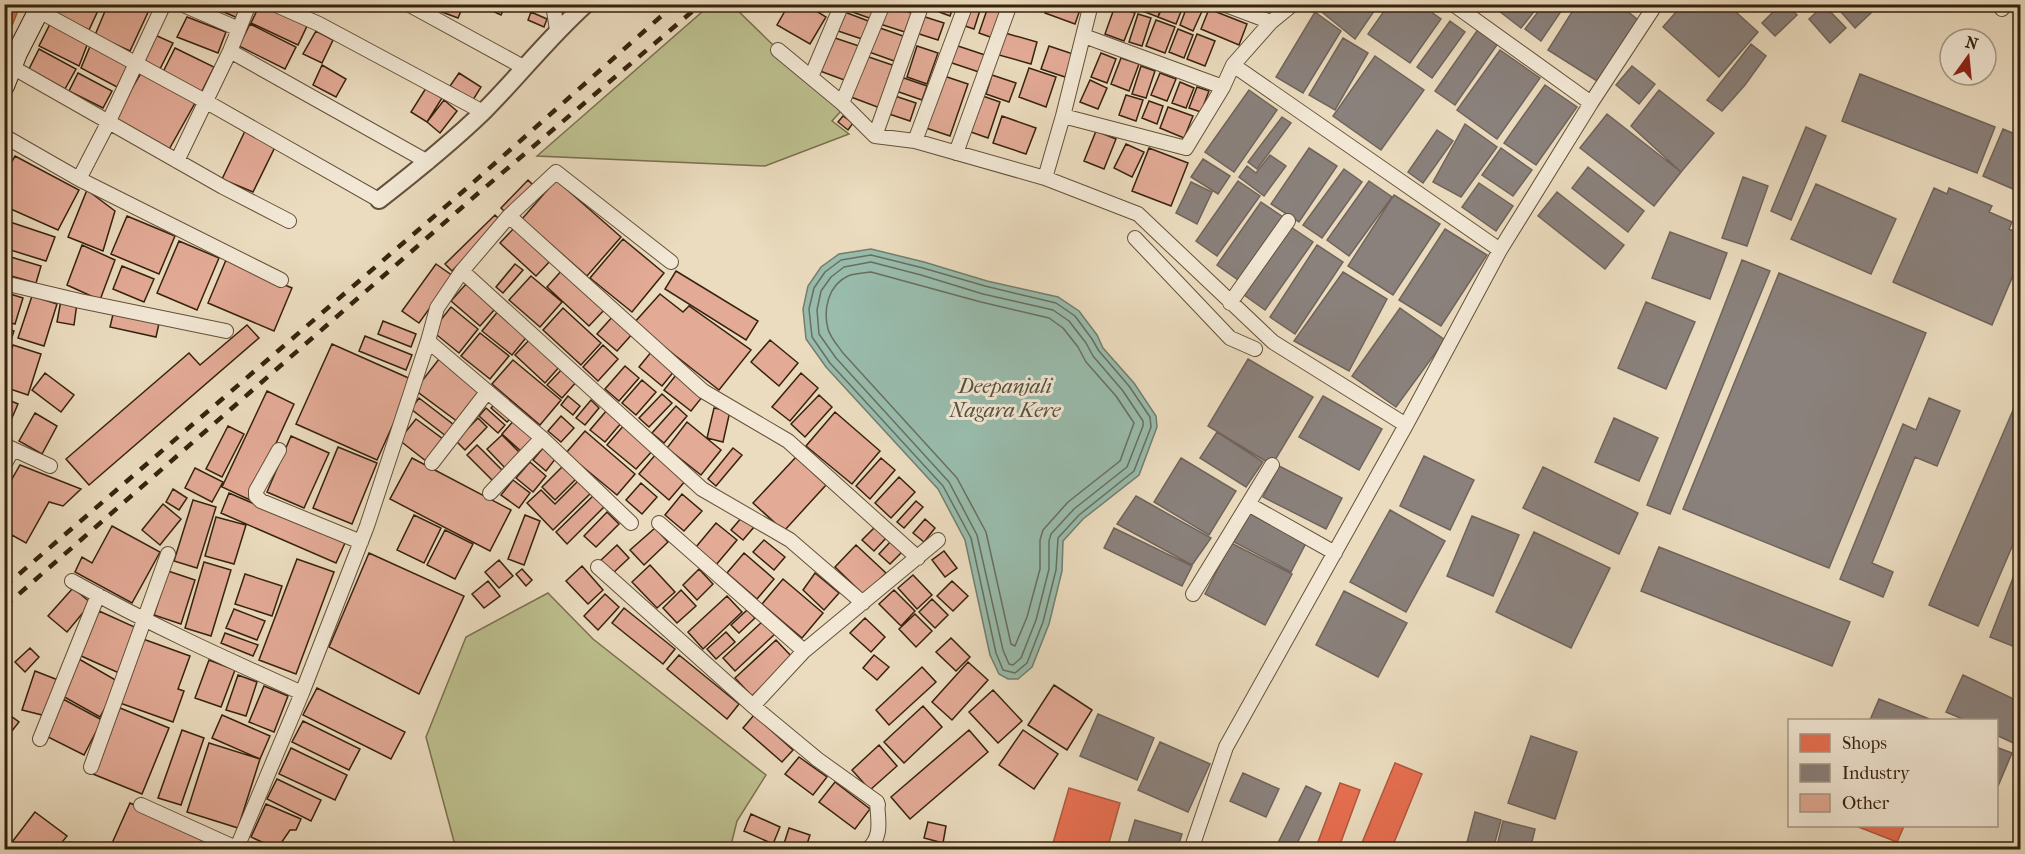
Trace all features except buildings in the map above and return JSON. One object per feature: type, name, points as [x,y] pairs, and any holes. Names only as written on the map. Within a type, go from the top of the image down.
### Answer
[{"type":"main road","points":[[4,86],[17,53],[40,8]]},
{"type":"street","points":[[181,4],[238,29]]},
{"type":"street","points":[[177,161],[230,51],[249,4]]},
{"type":"street","points":[[274,4],[319,24],[483,112]]},
{"type":"street","points":[[408,4],[525,68]]},
{"type":"street","points":[[553,4],[557,30]]},
{"type":"street","points":[[40,8],[379,200],[428,162],[483,112],[557,30],[586,4]]},
{"type":"street","points":[[812,77],[842,4]]},
{"type":"street","points":[[842,103],[883,4]]},
{"type":"street","points":[[875,136],[922,4]]},
{"type":"street","points":[[915,141],[966,4]]},
{"type":"street","points":[[956,153],[1010,4]]},
{"type":"street","points":[[1045,178],[1064,116],[1091,4]]},
{"type":"street","points":[[1223,4],[1271,22]]},
{"type":"street","points":[[1064,116],[1186,148],[1223,87],[1233,65],[1271,22],[1293,4]]},
{"type":"street","points":[[1453,4],[1591,103]]},
{"type":"street","points":[[1191,849],[1226,747],[1406,425],[1500,250],[1591,103],[1656,4]]},
{"type":"street","points":[[79,179],[136,64],[160,6]]},
{"type":"street","points":[[1084,36],[1223,87]]},
{"type":"street","points":[[778,50],[842,103],[875,136],[915,141],[1045,178],[1138,214],[1273,342],[1406,425]]},
{"type":"street","points":[[230,51],[428,162]]},
{"type":"street","points":[[1233,65],[1500,250]]},
{"type":"street","points":[[12,67],[108,123],[289,221]]},
{"type":"street","points":[[4,136],[79,179],[281,280]]},
{"type":"street","points":[[141,805],[236,849],[302,693],[361,542],[437,308],[462,270],[510,216],[556,172],[671,262]]},
{"type":"street","points":[[510,216],[703,391],[788,441],[918,558]]},
{"type":"street","points":[[1230,303],[1288,221]]},
{"type":"street","points":[[1136,238],[1230,338],[1255,349]]},
{"type":"street","points":[[462,270],[702,489],[790,540],[863,603]]},
{"type":"street","points":[[4,283],[226,331]]},
{"type":"street","points":[[428,341],[542,438],[631,524]]},
{"type":"street","points":[[432,463],[487,392]]},
{"type":"street","points":[[490,494],[542,438]]},
{"type":"street","points":[[4,465],[9,447],[50,466]]},
{"type":"street","points":[[279,450],[256,491],[256,496],[261,501],[361,542]]},
{"type":"street","points":[[1193,594],[1272,465]]},
{"type":"street","points":[[1248,504],[1335,553]]},
{"type":"street","points":[[659,523],[804,651]]},
{"type":"street","points":[[753,706],[804,651],[938,540]]},
{"type":"street","points":[[91,767],[168,554]]},
{"type":"street","points":[[598,567],[753,706],[817,759],[878,803],[878,832],[875,843],[867,849]]},
{"type":"street","points":[[72,581],[201,648],[302,693]]},
{"type":"street","points":[[40,739],[98,596]]},
{"type":"green space","points":[[710,5],[732,5],[841,111],[832,121],[849,134],[765,166],[537,156]]},
{"type":"green space","points":[[548,593],[593,639],[766,775],[737,821],[730,849],[456,849],[426,737],[466,637]]},
{"type":"water","name":"Deepanjali Nagara Kere","points":[[871,249],[987,281],[1058,297],[1079,311],[1097,335],[1103,348],[1134,383],[1156,416],[1157,427],[1139,475],[1083,519],[1063,541],[1062,571],[1049,624],[1032,667],[1018,679],[1008,679],[999,674],[990,655],[965,540],[938,489],[826,367],[806,339],[803,309],[808,286],[821,267],[839,254]]},
{"type":"railway","points":[[4,587],[467,188],[675,4]]},
{"type":"railway","points":[[4,607],[475,196],[701,4]]}]
